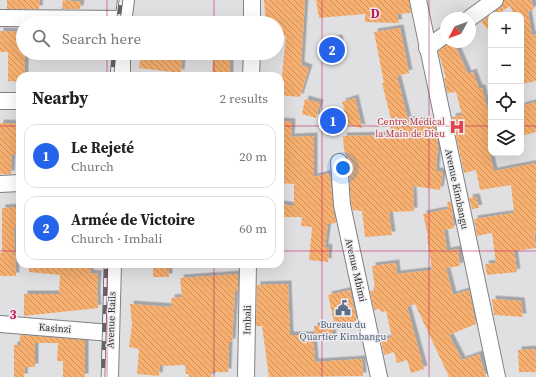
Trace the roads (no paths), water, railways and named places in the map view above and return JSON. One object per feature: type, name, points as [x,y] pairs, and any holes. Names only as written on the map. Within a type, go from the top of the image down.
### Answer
[{"type":"street","points":[[124,16],[126,0]]},
{"type":"street","points":[[252,0],[252,16]]},
{"type":"street","name":"Avenue Kimbangu","points":[[418,0],[497,377]]},
{"type":"street","points":[[476,14],[495,0]]},
{"type":"street","points":[[0,18],[16,18]]},
{"type":"street","points":[[427,48],[440,38]]},
{"type":"street","points":[[122,60],[122,72]]},
{"type":"street","points":[[252,60],[252,72]]},
{"type":"street","points":[[0,101],[16,101]]},
{"type":"street","name":"Avenue Mbimi","points":[[339,162],[342,205],[379,377]]},
{"type":"street","points":[[0,184],[16,183]]},
{"type":"street","name":"Avenue Rails","points":[[110,377],[113,268]]},
{"type":"street","name":"Imbali","points":[[246,377],[248,268]]},
{"type":"street","name":"Kasinzi","points":[[0,324],[111,333]]},
{"type":"railway","points":[[119,16],[121,0]]},
{"type":"railway","points":[[112,72],[113,60]]},
{"type":"railway","points":[[103,377],[106,268]]},
{"type":"place","name":"Armée de Victoire","points":[[332,50]]},
{"type":"place","name":"Le Rejeté","points":[[333,121]]},
{"type":"place","name":"Centre Médical la Main de Dieu","points":[[457,127]]},
{"type":"place","name":"Bureau du Quartier Kimbangu","points":[[343,308]]}]
